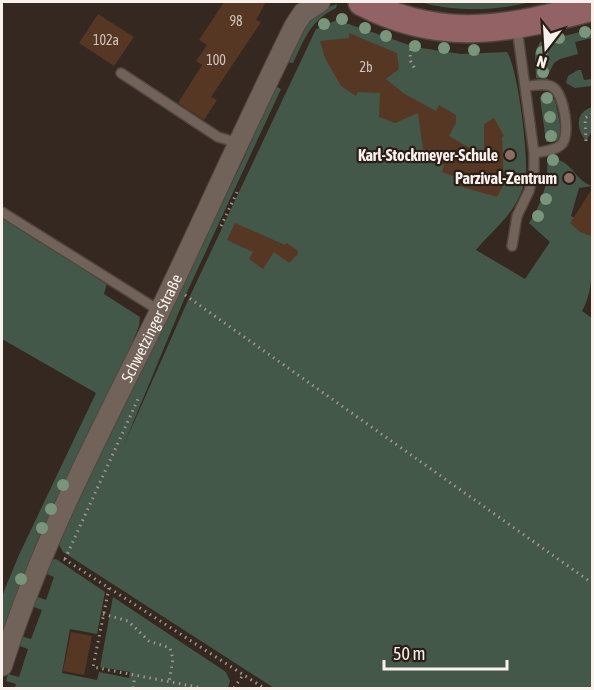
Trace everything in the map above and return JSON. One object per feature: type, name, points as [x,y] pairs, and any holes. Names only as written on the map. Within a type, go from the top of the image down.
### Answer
[{"type":"main road","points":[[362,2],[390,15],[423,24],[465,30],[516,26],[592,7]]},
{"type":"street","name":"Schwetzinger Straße","points":[[2,666],[45,546],[160,311],[299,17],[320,2]]},
{"type":"lane","points":[[512,246],[517,216],[534,171],[526,86],[516,26]]},
{"type":"lane","points":[[121,73],[218,137],[239,144]]},
{"type":"lane","points":[[526,86],[554,87],[561,98],[567,134],[563,143],[554,150],[534,153]]},
{"type":"lane","points":[[2,212],[160,311]]},
{"type":"path","points":[[411,49],[410,60],[415,69]]},
{"type":"path","points":[[585,118],[592,114]]},
{"type":"path","points":[[581,115],[585,118]]},
{"type":"path","points":[[585,118],[586,141]]},
{"type":"path","points":[[171,286],[592,583]]},
{"type":"path","points":[[65,559],[78,527]]},
{"type":"path","points":[[45,546],[264,688]]},
{"type":"path","points":[[109,588],[93,667],[202,688]]},
{"type":"path","points":[[103,614],[128,621],[149,641],[170,648],[173,655],[166,688]]},
{"type":"path","points":[[133,688],[135,675]]},
{"type":"path","points":[[234,688],[243,675]]},
{"type":"green space","points":[[419,2],[531,2],[503,7],[461,9]]},
{"type":"green space","points":[[337,4],[336,8],[327,13],[309,31],[293,63],[286,62],[311,20],[326,8]]},
{"type":"green space","points":[[337,20],[415,47],[461,54],[507,52],[515,75],[521,109],[526,159],[524,184],[510,212],[476,250],[525,279],[550,242],[529,223],[544,192],[547,158],[556,159],[568,165],[580,179],[592,186],[579,188],[571,216],[575,218],[579,231],[592,236],[589,294],[582,311],[592,318],[592,688],[274,688],[63,552],[57,541],[244,158],[275,86],[281,89],[188,290],[123,447],[189,298],[316,29]]},
{"type":"green space","points":[[592,29],[592,38],[575,42],[578,54],[554,63],[546,79],[536,78],[535,53],[540,42]]},
{"type":"green space","points":[[581,70],[584,80],[592,79],[592,86],[575,88],[566,83],[568,76]]},
{"type":"green space","points":[[544,95],[555,100],[562,133],[558,141],[546,142],[540,97]]},
{"type":"green space","points":[[592,107],[592,131],[586,141],[580,131],[579,121],[582,113]]},
{"type":"green space","points":[[2,218],[107,283],[104,294],[140,317],[131,346],[27,567],[2,638],[4,591],[96,393],[2,339]]},
{"type":"green space","points":[[56,559],[105,592],[97,634],[70,629],[62,673],[97,680],[99,672],[129,678],[130,672],[100,667],[113,597],[226,672],[230,681],[228,688],[15,688],[16,684],[6,681],[8,674],[19,677],[28,649],[17,645],[20,636],[31,639],[42,610],[31,606],[35,596],[46,600],[54,577],[44,573],[51,560]]},
{"type":"building","points":[[224,2],[266,2],[256,20],[261,22],[211,97],[217,100],[204,120],[178,103],[202,65],[196,61],[207,45],[199,40]]},
{"type":"building","points":[[98,14],[134,37],[114,66],[79,43]]},
{"type":"building","points":[[349,33],[397,53],[399,69],[386,79],[403,93],[436,111],[439,105],[456,115],[456,123],[449,136],[484,156],[484,124],[494,118],[504,136],[502,137],[504,184],[497,197],[459,186],[459,178],[442,172],[444,165],[425,159],[428,151],[423,149],[418,113],[395,123],[379,117],[380,93],[358,92],[356,96],[341,86],[325,58],[320,41],[349,38]]},
{"type":"building","points":[[592,189],[592,236],[579,231],[570,223]]},
{"type":"building","points":[[235,223],[285,245],[287,243],[298,251],[298,254],[289,263],[274,252],[263,269],[249,259],[253,252],[227,240]]},
{"type":"building","points":[[71,632],[92,636],[84,675],[63,671]]},
{"type":"place","name":"Karl-Stockmeyer-Schule","points":[[510,155]]},
{"type":"place","name":"Parzival-Zentrum","points":[[569,178]]}]
